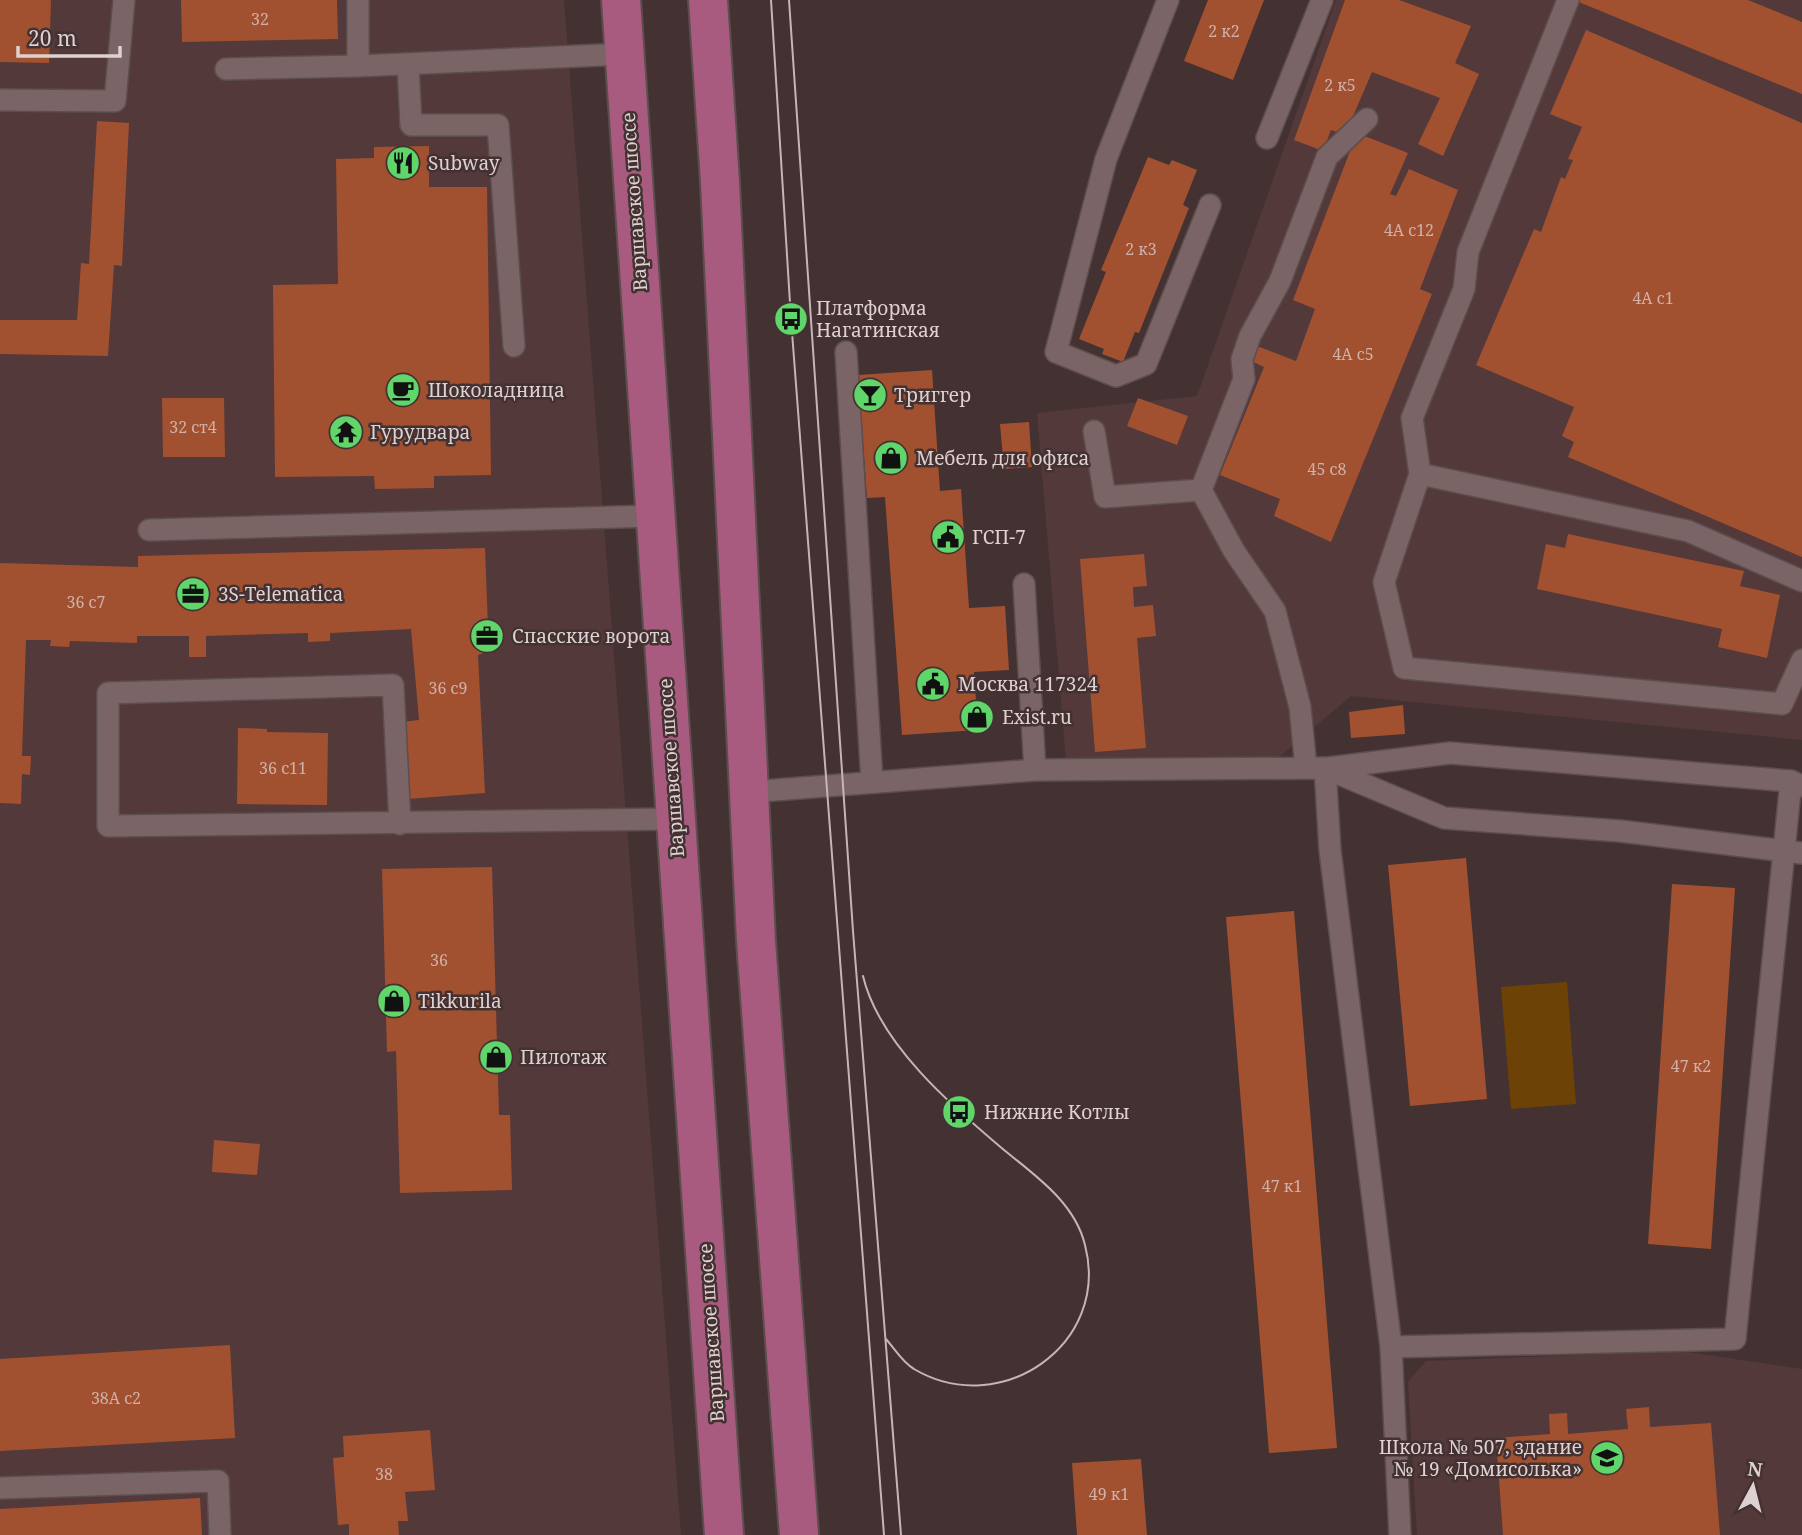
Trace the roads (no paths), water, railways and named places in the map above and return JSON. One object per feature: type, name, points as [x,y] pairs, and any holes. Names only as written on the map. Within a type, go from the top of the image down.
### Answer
[{"type":"main road","name":"Варшавское шоссе","points":[[621,0],[724,1535]]},
{"type":"main road","points":[[708,0],[720,182],[756,942],[799,1535]]},
{"type":"lane","points":[[0,100],[116,102],[124,0]]},
{"type":"lane","points":[[358,0],[358,66]]},
{"type":"lane","points":[[1168,0],[1106,159],[1056,352],[1116,376],[1146,364],[1210,205]]},
{"type":"lane","points":[[1267,138],[1322,0]]},
{"type":"lane","points":[[1568,0],[1468,252],[1464,289],[1412,418],[1420,474],[1384,582],[1404,667],[1782,704],[1802,660]]},
{"type":"lane","points":[[226,69],[624,54]]},
{"type":"lane","points":[[408,64],[411,125],[498,125],[514,346]]},
{"type":"lane","points":[[1367,119],[1327,157],[1280,281],[1242,359],[1244,379],[1201,490],[1234,551],[1275,611],[1315,768],[1330,850],[1391,1347],[1400,1535]]},
{"type":"lane","points":[[846,352],[872,782]]},
{"type":"lane","points":[[1094,431],[1105,497],[1201,490]]},
{"type":"lane","points":[[1420,474],[1688,531],[1802,581]]},
{"type":"lane","points":[[149,530],[655,516]]},
{"type":"lane","points":[[1024,583],[1035,770]]},
{"type":"lane","points":[[400,824],[393,685],[108,693],[108,826],[400,824],[675,819]]},
{"type":"lane","points":[[750,792],[1035,770],[1315,768],[1450,754],[1796,783],[1793,851],[1735,1339],[1391,1347]]},
{"type":"lane","points":[[1315,768],[1444,818],[1619,831],[1793,851]]},
{"type":"lane","points":[[0,1488],[218,1481],[219,1535]]},
{"type":"tram line","points":[[771,0],[791,319],[884,1535]]},
{"type":"tram line","points":[[789,0],[853,931],[901,1535]]},
{"type":"tram line","points":[[863,976],[885,1026],[920,1072],[963,1114],[1053,1191],[1073,1216],[1085,1245],[1089,1281],[1081,1314],[1065,1342],[1042,1364],[1013,1379],[981,1385],[947,1382],[914,1369],[886,1339]]},
{"type":"place","name":"Subway","points":[[403,163]]},
{"type":"place","name":"Платформа Нагатинская","points":[[791,319]]},
{"type":"place","name":"Шоколадница","points":[[403,390]]},
{"type":"place","name":"Триггер","points":[[870,395]]},
{"type":"place","name":"Гурудвара","points":[[346,432]]},
{"type":"place","name":"Мебель для офиса","points":[[891,458]]},
{"type":"place","name":"ГСП-7","points":[[948,537]]},
{"type":"place","name":"3S-Telematica","points":[[193,594]]},
{"type":"place","name":"Спасские ворота","points":[[487,636]]},
{"type":"place","name":"Москва 117324","points":[[933,684]]},
{"type":"place","name":"Exist.ru","points":[[977,717]]},
{"type":"place","name":"Tikkurila","points":[[394,1001]]},
{"type":"place","name":"Пилотаж","points":[[496,1057]]},
{"type":"place","name":"Нижние Котлы","points":[[959,1112]]},
{"type":"place","name":"Школа № 507, здание № 19 «Домисолька»","points":[[1607,1458]]}]
